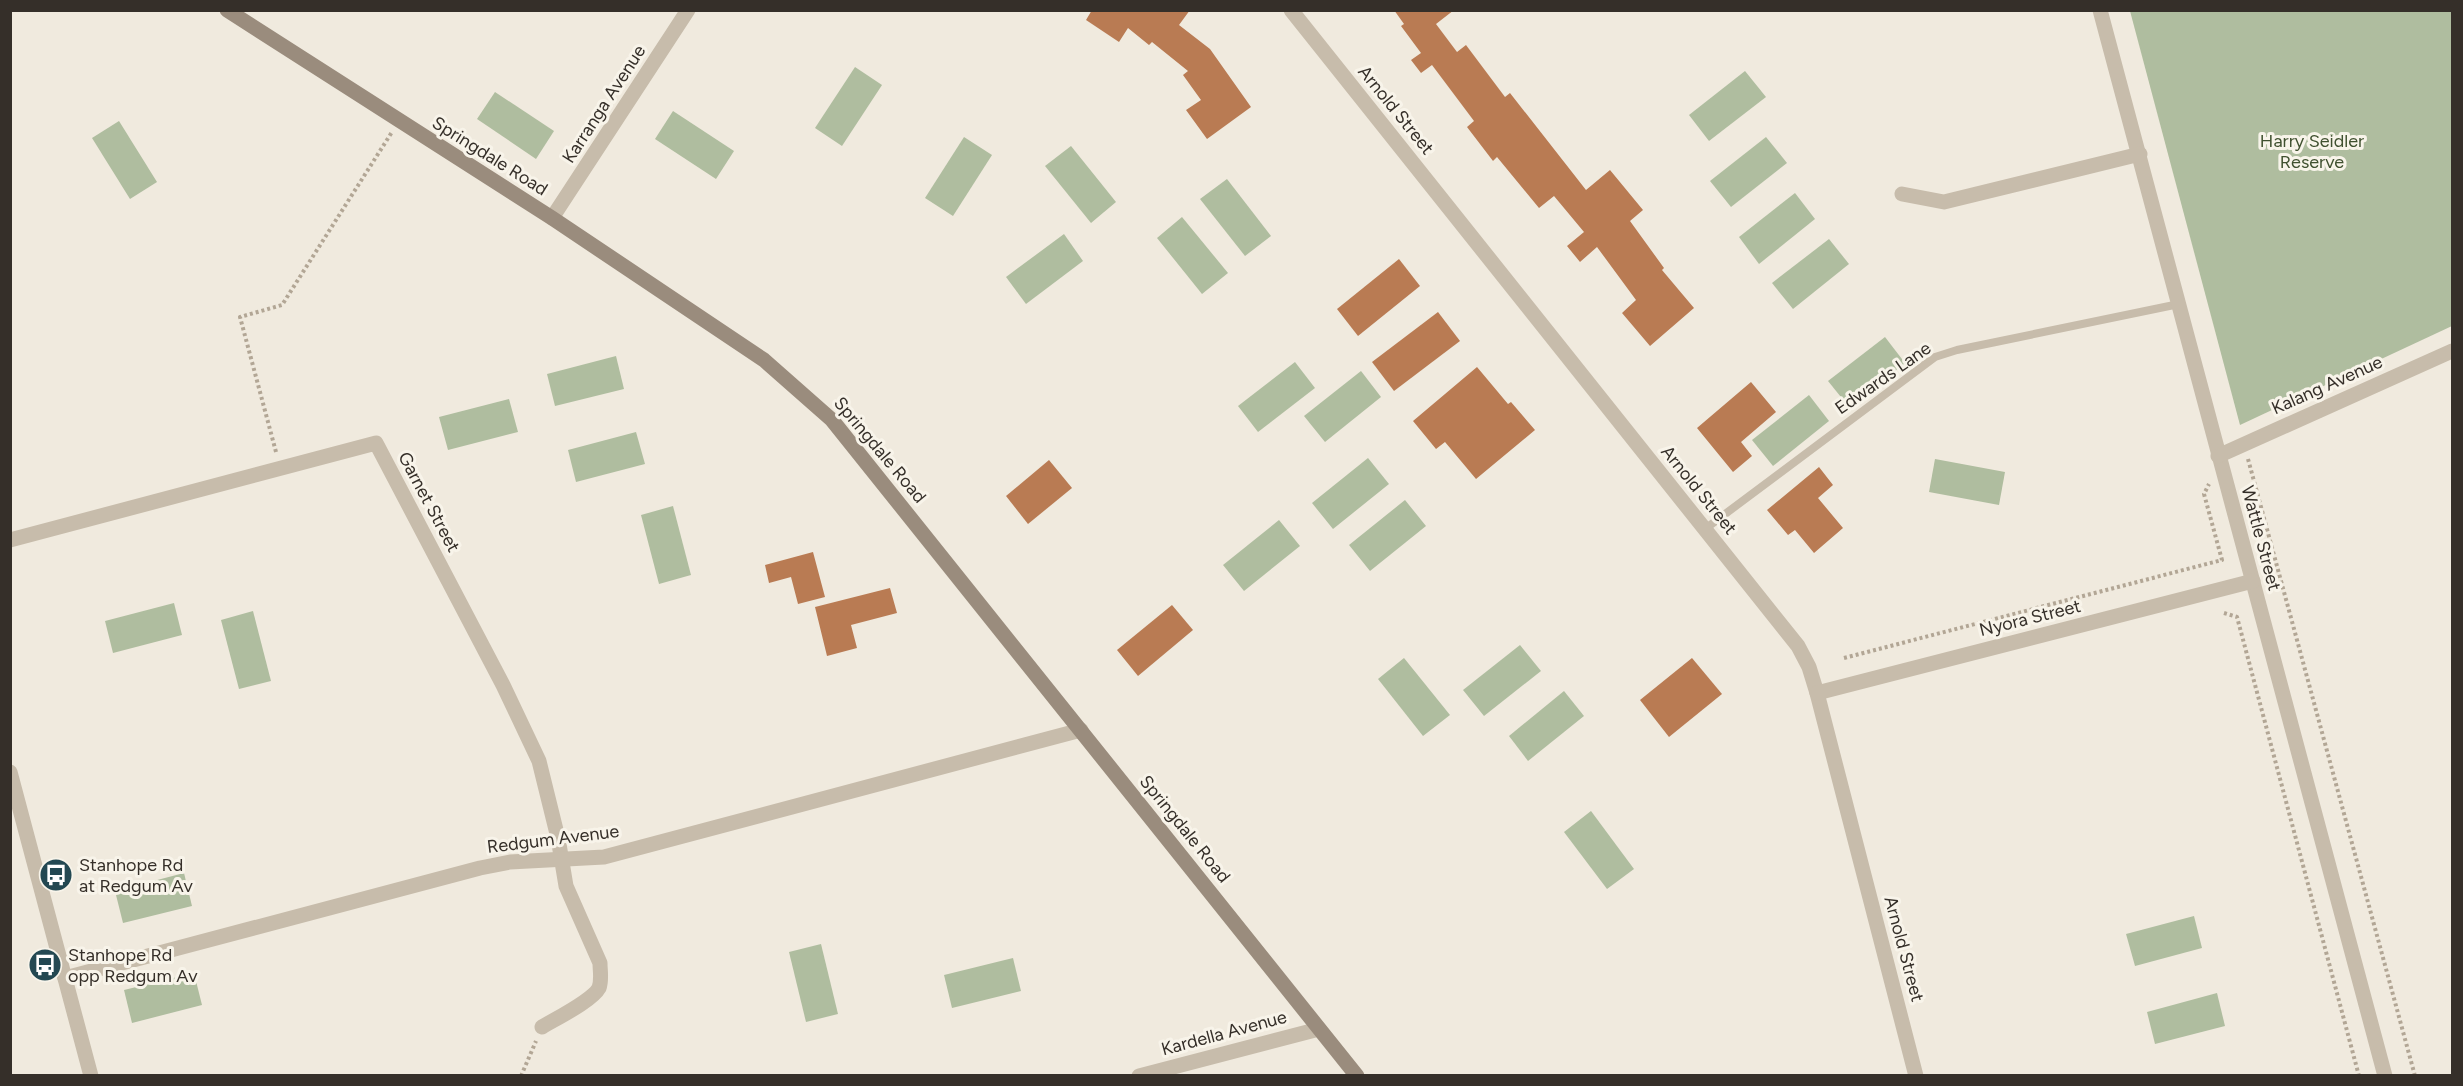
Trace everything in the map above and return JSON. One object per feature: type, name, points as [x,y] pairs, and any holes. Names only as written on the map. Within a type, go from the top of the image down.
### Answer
[{"type":"main road","name":"Springdale Road","points":[[227,10],[398,122],[552,218],[764,360],[832,420],[1357,1076]]},
{"type":"street","name":"Karranga Avenue","points":[[552,218],[688,10]]},
{"type":"street","name":"Arnold Street","points":[[1291,10],[1798,646],[1809,667],[1916,1076]]},
{"type":"street","name":"Wattle Street","points":[[2100,10],[2385,1076]]},
{"type":"street","points":[[1902,194],[1944,202],[2140,153]]},
{"type":"street","name":"Kalang Avenue","points":[[2218,456],[2452,351]]},
{"type":"street","name":"Garnet Street","points":[[10,540],[376,443],[503,685],[539,761],[561,861]]},
{"type":"street","name":"Nyora Street","points":[[1816,693],[2253,581]]},
{"type":"street","name":"Redgum Avenue","points":[[65,978],[480,868],[510,862],[604,857],[1081,730]]},
{"type":"street","points":[[10,772],[91,1076]]},
{"type":"street","points":[[542,1027],[592,995],[599,988],[601,976],[595,951],[566,886],[561,861]]},
{"type":"street","name":"Kardella Avenue","points":[[1139,1076],[1319,1029]]},
{"type":"lane","name":"Edwards Lane","points":[[1705,529],[1935,357],[1957,350],[2179,304]]},
{"type":"path","points":[[280,468],[240,317],[282,305],[398,122]]},
{"type":"path","points":[[2248,459],[2415,1076]]},
{"type":"path","points":[[1844,658],[2222,560]]},
{"type":"path","points":[[2224,613],[2237,617],[2360,1076]]},
{"type":"path","points":[[521,1076],[542,1027]]},
{"type":"green space","name":"Harry Seidler Reserve","points":[[2130,11],[2452,11],[2452,326],[2240,425]]},
{"type":"green space","points":[[855,67],[882,85],[842,146],[815,128]]},
{"type":"green space","points":[[1745,71],[1766,97],[1709,141],[1689,115]]},
{"type":"green space","points":[[495,92],[554,131],[536,159],[477,119]]},
{"type":"green space","points":[[673,111],[734,151],[716,179],[655,139]]},
{"type":"green space","points":[[119,121],[157,182],[130,199],[92,138]]},
{"type":"green space","points":[[964,137],[992,155],[953,216],[925,198]]},
{"type":"green space","points":[[1766,137],[1787,163],[1731,207],[1710,181]]},
{"type":"green space","points":[[1071,146],[1116,202],[1091,223],[1045,166]]},
{"type":"green space","points":[[1227,179],[1271,236],[1245,256],[1200,199]]},
{"type":"green space","points":[[1795,193],[1815,219],[1759,264],[1739,237]]},
{"type":"green space","points":[[1182,217],[1228,273],[1202,294],[1157,238]]},
{"type":"green space","points":[[1064,234],[1083,261],[1026,304],[1006,277]]},
{"type":"green space","points":[[1829,239],[1849,264],[1793,309],[1772,283]]},
{"type":"green space","points":[[1885,337],[1905,363],[1849,407],[1828,381]]},
{"type":"green space","points":[[616,356],[624,389],[555,406],[547,374]]},
{"type":"green space","points":[[1295,362],[1315,388],[1258,432],[1238,406]]},
{"type":"green space","points":[[1361,371],[1381,397],[1325,442],[1304,416]]},
{"type":"green space","points":[[1809,395],[1829,421],[1773,466],[1752,440]]},
{"type":"green space","points":[[509,399],[518,432],[448,450],[439,417]]},
{"type":"green space","points":[[636,432],[645,464],[576,482],[568,450]]},
{"type":"green space","points":[[1368,458],[1389,484],[1333,529],[1312,503]]},
{"type":"green space","points":[[1935,459],[2005,472],[1999,505],[1929,492]]},
{"type":"green space","points":[[1405,500],[1426,526],[1370,571],[1349,545]]},
{"type":"green space","points":[[673,506],[691,575],[659,584],[641,515]]},
{"type":"green space","points":[[1279,520],[1300,546],[1244,591],[1223,565]]},
{"type":"green space","points":[[174,603],[182,635],[113,653],[105,621]]},
{"type":"green space","points":[[253,611],[271,681],[239,689],[221,620]]},
{"type":"green space","points":[[1520,645],[1541,671],[1484,716],[1463,690]]},
{"type":"green space","points":[[1404,658],[1450,715],[1423,736],[1378,679]]},
{"type":"green space","points":[[1564,691],[1584,716],[1528,761],[1509,736]]},
{"type":"green space","points":[[1591,811],[1634,869],[1607,889],[1564,832]]},
{"type":"green space","points":[[184,873],[192,906],[123,923],[115,891]]},
{"type":"green space","points":[[2194,916],[2202,948],[2135,966],[2126,934]]},
{"type":"green space","points":[[821,944],[838,1014],[806,1022],[789,952]]},
{"type":"green space","points":[[1013,958],[1021,991],[952,1008],[944,975]]},
{"type":"green space","points":[[194,973],[202,1005],[132,1023],[124,990]]},
{"type":"green space","points":[[2217,993],[2225,1026],[2155,1044],[2147,1012]]},
{"type":"building","points":[[1092,10],[1190,10],[1179,25],[1210,49],[1251,107],[1207,139],[1186,110],[1201,100],[1183,75],[1188,71],[1152,42],[1149,45],[1128,28],[1119,42],[1086,20]]},
{"type":"building","points":[[1394,10],[1454,10],[1436,24],[1457,52],[1466,45],[1505,97],[1510,93],[1586,190],[1610,170],[1643,210],[1630,221],[1664,268],[1662,270],[1694,308],[1650,346],[1622,313],[1636,300],[1597,247],[1580,262],[1567,246],[1584,232],[1554,196],[1539,208],[1497,157],[1493,161],[1467,127],[1474,121],[1432,65],[1421,73],[1411,60],[1421,53],[1401,26],[1404,24]]},
{"type":"building","points":[[1399,259],[1420,286],[1358,336],[1337,309]]},
{"type":"building","points":[[1438,312],[1460,341],[1394,391],[1372,362]]},
{"type":"building","points":[[1477,367],[1508,404],[1511,402],[1535,430],[1476,479],[1445,442],[1436,449],[1413,421]]},
{"type":"building","points":[[1751,382],[1776,412],[1741,442],[1752,456],[1733,472],[1697,428]]},
{"type":"building","points":[[1049,460],[1072,488],[1028,524],[1006,496]]},
{"type":"building","points":[[1819,467],[1833,485],[1818,498],[1843,528],[1814,553],[1795,530],[1788,535],[1767,510]]},
{"type":"building","points":[[813,552],[825,597],[798,604],[791,577],[769,583],[765,565]]},
{"type":"building","points":[[890,588],[897,613],[851,625],[857,648],[827,656],[815,607]]},
{"type":"building","points":[[1172,605],[1193,630],[1138,676],[1117,650]]},
{"type":"building","points":[[1692,658],[1722,694],[1669,737],[1640,700]]},
{"type":"place","name":"Stanhope Rd at Redgum Av","points":[[56,875]]},
{"type":"place","name":"Stanhope Rd opp Redgum Av","points":[[45,965]]}]
